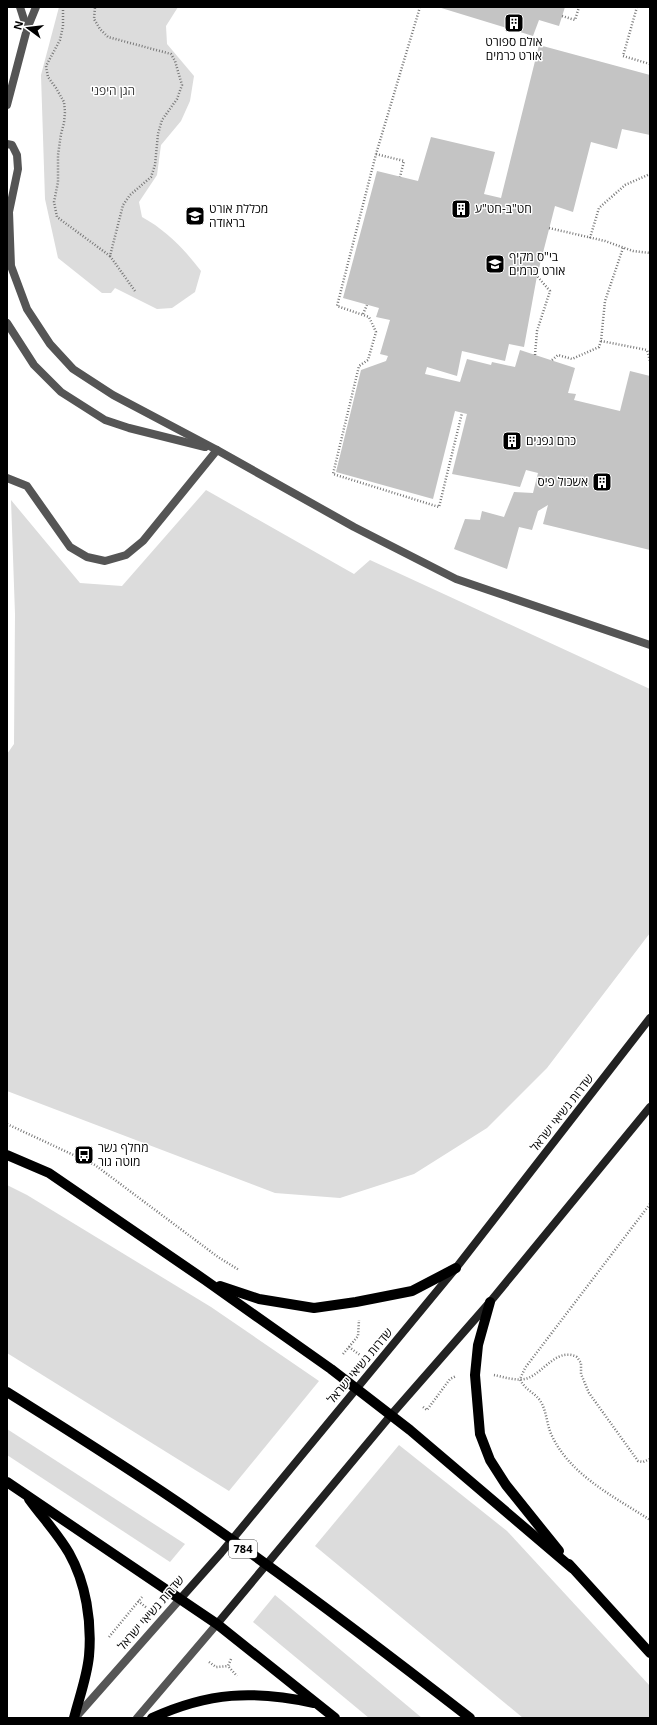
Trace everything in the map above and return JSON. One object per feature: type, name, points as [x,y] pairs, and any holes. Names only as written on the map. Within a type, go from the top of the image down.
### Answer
[{"type":"main road","name":"שדרות נשיאי ישראל","points":[[181,1598],[221,1553],[456,1268],[650,1018]]},
{"type":"main road","points":[[217,1624],[391,1415],[490,1302],[650,1107]]},
{"type":"main road","points":[[7,1155],[49,1173],[205,1280],[357,1388],[572,1568]]},
{"type":"main road","points":[[205,1280],[259,1299],[314,1308],[356,1302],[412,1291],[456,1268]]},
{"type":"main road","points":[[490,1302],[478,1345],[475,1375],[480,1434],[490,1460],[506,1485],[572,1568],[650,1653]]},
{"type":"main road","name":"784","points":[[7,1392],[98,1449],[198,1516],[386,1653],[470,1718]]},
{"type":"main road","points":[[7,1482],[181,1598],[217,1624],[335,1718]]},
{"type":"main road","points":[[24,1493],[68,1551],[78,1571],[85,1596],[90,1639],[89,1657],[75,1718]]},
{"type":"main road","points":[[152,1718],[174,1708],[220,1696],[282,1696],[316,1703]]},
{"type":"street","points":[[20,7],[27,29]]},
{"type":"street","points":[[7,105],[27,29],[36,7]]},
{"type":"street","points":[[7,144],[12,145],[17,155],[18,169],[9,212],[11,266],[27,308],[50,344],[74,369],[112,395],[217,450],[354,527],[456,579],[650,645]]},
{"type":"street","points":[[7,323],[34,365],[61,392],[105,420],[129,428],[217,450]]},
{"type":"street","points":[[7,478],[28,486],[70,547],[86,557],[105,561],[126,555],[142,541],[217,450]]},
{"type":"street","name":"שדרות נשיאי ישראל","points":[[75,1718],[181,1598]]},
{"type":"street","points":[[136,1718],[217,1624]]},
{"type":"path","points":[[63,7],[63,26],[60,40],[46,66],[48,77],[64,102],[65,112],[58,155],[58,182],[54,202],[57,217],[110,256],[135,291]]},
{"type":"path","points":[[95,7],[94,19],[100,29],[108,36],[171,54],[175,61],[182,85],[177,100],[162,120],[158,134],[155,165],[151,177],[130,195],[123,205],[110,256]]},
{"type":"path","points":[[420,7],[376,154],[337,306],[369,317],[376,332],[368,360],[359,366],[333,474],[439,507],[462,413]]},
{"type":"path","points":[[562,16],[575,20],[579,7]]},
{"type":"path","points":[[636,7],[623,56],[650,64]]},
{"type":"path","points":[[376,154],[404,161],[400,177]]},
{"type":"path","points":[[590,238],[599,208],[625,185],[650,174]]},
{"type":"path","points":[[549,228],[633,251],[650,254]]},
{"type":"path","points":[[552,360],[558,355],[572,359],[598,347],[601,341],[605,301],[623,248]]},
{"type":"path","points":[[534,354],[537,331],[550,291],[537,276]]},
{"type":"path","points":[[363,314],[367,305]]},
{"type":"path","points":[[601,341],[649,350],[650,361]]},
{"type":"path","points":[[7,1124],[95,1164],[218,1257],[244,1273]]},
{"type":"path","points":[[520,1379],[525,1368],[650,1204]]},
{"type":"path","points":[[339,1359],[358,1336],[359,1313]]},
{"type":"path","points":[[349,1347],[362,1357]]},
{"type":"path","points":[[490,1374],[520,1379],[528,1378],[562,1355],[570,1354],[577,1356],[581,1363],[581,1374],[589,1393],[638,1461],[643,1462],[650,1459]]},
{"type":"path","points":[[419,1404],[427,1410],[450,1379],[456,1376]]},
{"type":"path","points":[[520,1379],[526,1388],[535,1395],[542,1404],[551,1436],[566,1458],[584,1476],[650,1520]]},
{"type":"path","points":[[108,1638],[142,1597]]},
{"type":"path","points":[[138,1601],[149,1609]]},
{"type":"path","points":[[228,1666],[232,1655]]},
{"type":"path","points":[[204,1659],[216,1667],[228,1666]]},
{"type":"path","points":[[228,1666],[242,1681]]},
{"type":"green space","name":"הגן היפני","points":[[59,7],[178,7],[166,26],[167,44],[194,76],[190,101],[181,121],[161,145],[157,175],[139,202],[142,217],[159,228],[174,241],[201,271],[195,292],[172,308],[157,309],[115,288],[111,293],[102,293],[58,258],[45,199],[41,75]]},
{"type":"green space","points":[[206,490],[354,574],[370,560],[650,689],[650,933],[547,1068],[487,1128],[414,1174],[340,1198],[275,1193],[7,1091],[7,754],[14,744],[15,614],[11,500],[80,583],[122,586]]},
{"type":"green space","points":[[7,1185],[27,1195],[211,1307],[319,1381],[229,1491],[7,1353]]},
{"type":"green space","points":[[7,1429],[185,1544],[170,1562],[7,1455]]},
{"type":"green space","points":[[399,1445],[507,1531],[650,1686],[650,1718],[523,1718],[315,1546]]},
{"type":"green space","points":[[275,1595],[422,1718],[369,1718],[253,1622]]},
{"type":"building","name":"אולם ספורט אורט כרמים","points":[[438,7],[565,7],[559,26],[539,20],[533,36]]},
{"type":"building","points":[[539,45],[650,75],[650,135],[622,129],[617,149],[591,142],[573,212],[555,206],[537,276],[524,347],[509,344],[505,361],[462,351],[457,376],[427,367],[425,374],[460,382],[467,359],[491,365],[492,362],[515,367],[520,350],[575,368],[568,393],[576,394],[574,400],[620,411],[630,371],[650,376],[650,550],[543,524],[548,505],[538,511],[532,530],[519,527],[507,569],[454,549],[465,519],[480,520],[482,511],[504,517],[514,492],[533,493],[538,473],[526,470],[520,487],[452,474],[467,414],[455,411],[433,499],[336,472],[361,370],[386,361],[388,356],[380,354],[390,320],[376,317],[379,308],[343,298],[377,171],[418,181],[431,137],[495,152],[484,194],[501,198]]},
{"type":"place","name":"אולם ספורט אורט כרמים","points":[[514,23]]},
{"type":"place","name":"חט\"ב-חט\"ע","points":[[461,209]]},
{"type":"place","name":"מכללת אורט בראודה","points":[[195,216]]},
{"type":"place","name":"בי\"ס מקיף אורט כרמים","points":[[495,264]]},
{"type":"place","name":"כרם גפנים","points":[[512,441]]},
{"type":"place","name":"אשכול פיס","points":[[602,482]]},
{"type":"place","name":"מחלף גשר מוטה גור","points":[[84,1155]]}]
